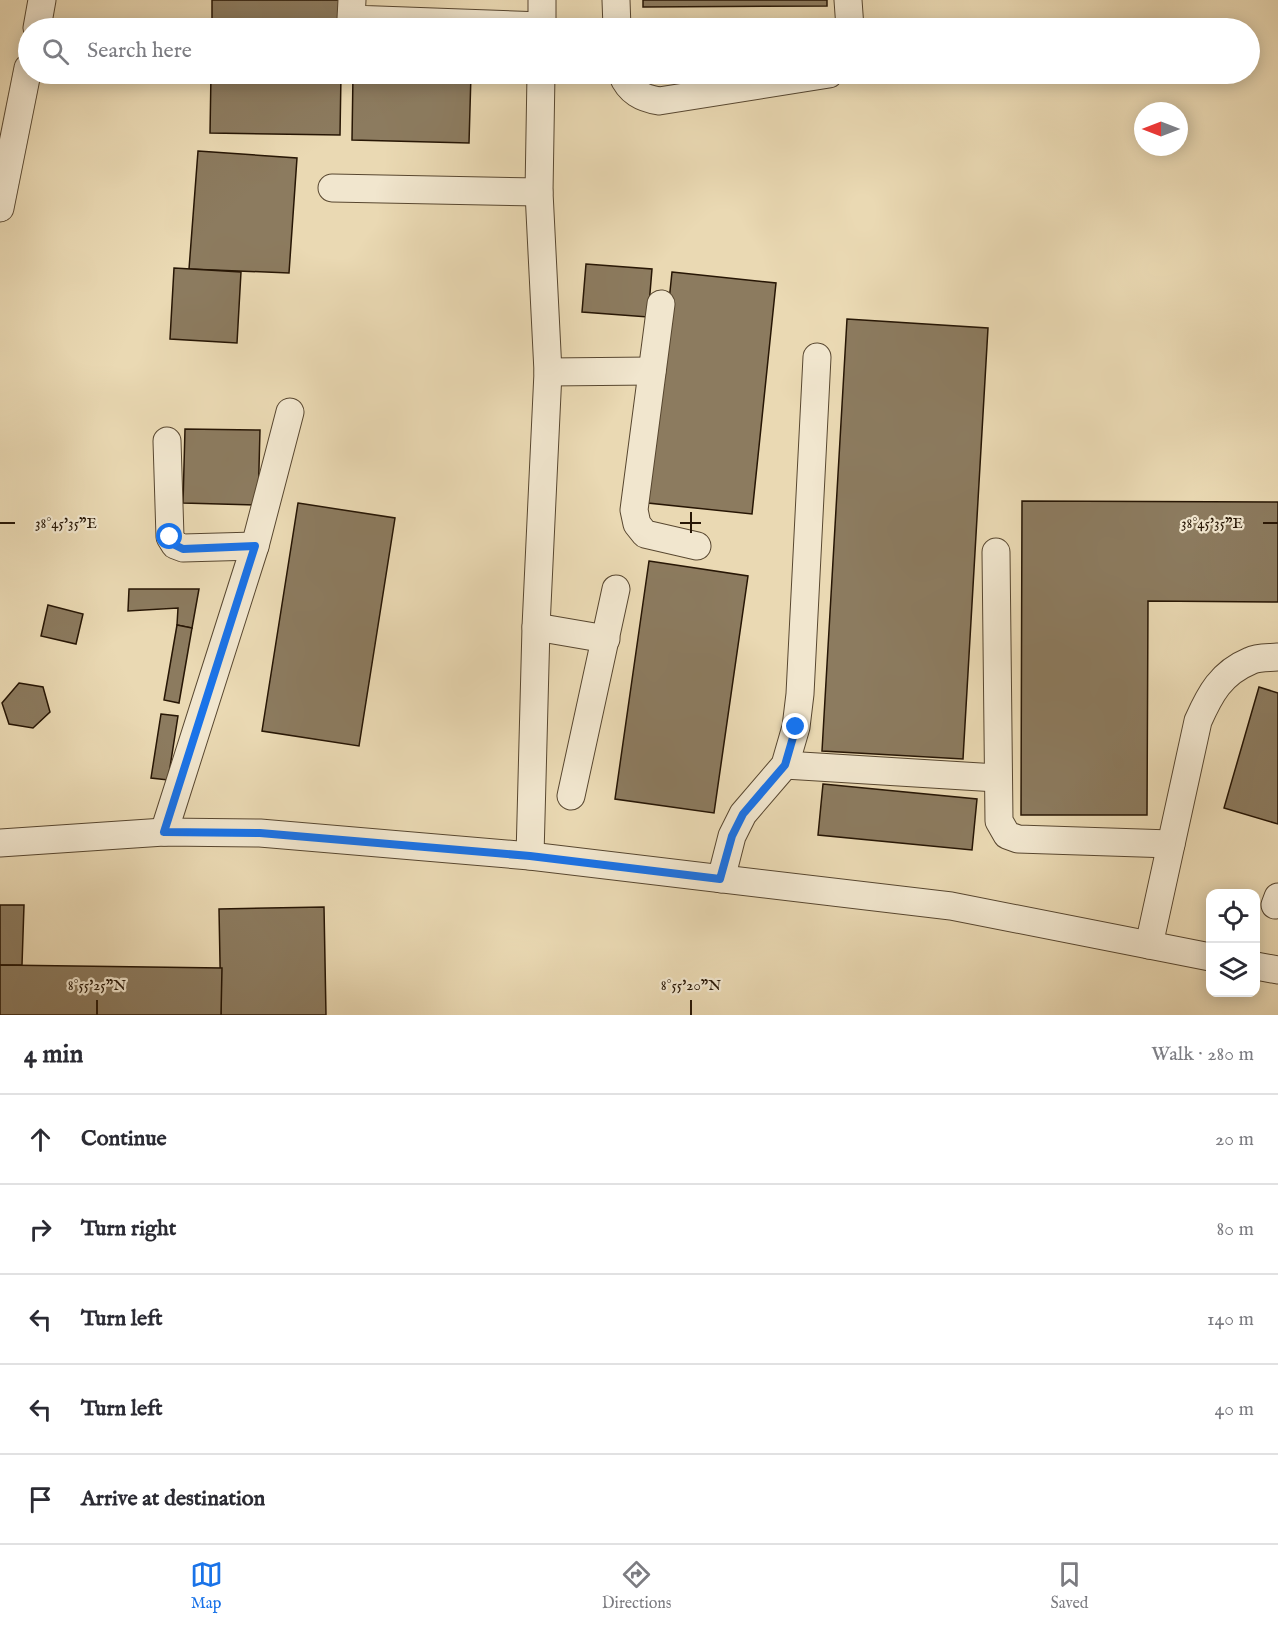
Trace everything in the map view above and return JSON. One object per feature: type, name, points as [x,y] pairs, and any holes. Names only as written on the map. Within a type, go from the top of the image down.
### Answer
[{"type":"street","points":[[39,18],[42,0]]},
{"type":"street","points":[[351,18],[352,0]]},
{"type":"street","points":[[616,0],[617,18]]},
{"type":"street","points":[[849,0],[850,18]]},
{"type":"street","points":[[0,208],[25,84]]},
{"type":"street","points":[[530,856],[536,627],[548,372],[539,192],[541,84]]},
{"type":"street","points":[[628,84],[641,98],[659,101],[766,84]]},
{"type":"street","points":[[332,188],[539,192]]},
{"type":"street","points":[[661,304],[634,510],[637,524],[645,534],[697,546]]},
{"type":"street","points":[[720,879],[732,836],[743,814],[785,765],[796,727],[800,694],[817,357]]},
{"type":"street","points":[[548,372],[652,371]]},
{"type":"street","points":[[164,832],[255,546],[291,412]]},
{"type":"street","points":[[167,441],[170,537],[175,545],[183,549],[255,546]]},
{"type":"street","points":[[996,552],[997,778],[999,821],[1007,835],[1018,839],[1172,844]]},
{"type":"street","points":[[571,796],[616,589]]},
{"type":"street","points":[[536,627],[606,639]]},
{"type":"street","points":[[1149,945],[1198,721],[1210,694],[1230,672],[1251,660],[1278,657]]},
{"type":"street","points":[[785,765],[997,778]]},
{"type":"street","points":[[0,843],[164,832],[260,833],[530,856],[951,906],[1206,956]]},
{"type":"street","points":[[1260,967],[1278,970]]},
{"type":"building","points":[[212,0],[342,0],[342,18],[212,18]]},
{"type":"building","points":[[643,0],[827,0],[827,6],[643,7]]},
{"type":"building","points":[[211,84],[341,84],[340,135],[210,133]]},
{"type":"building","points":[[353,84],[471,84],[469,143],[352,140]]},
{"type":"building","points":[[198,151],[297,158],[289,273],[189,269]]},
{"type":"building","points":[[586,264],[652,269],[648,317],[582,312]]},
{"type":"building","points":[[174,268],[241,272],[237,343],[170,339]]},
{"type":"building","points":[[672,272],[776,283],[752,514],[648,503]]},
{"type":"building","points":[[847,319],[988,328],[963,759],[822,751]]},
{"type":"building","points":[[185,429],[260,430],[258,505],[183,503]]},
{"type":"building","points":[[1022,501],[1278,502],[1278,602],[1148,601],[1147,815],[1021,815]]},
{"type":"building","points":[[298,503],[395,518],[359,746],[262,731]]},
{"type":"building","points":[[649,561],[748,576],[714,813],[615,799]]},
{"type":"building","points":[[129,589],[199,589],[192,628],[177,625],[178,608],[128,611]]},
{"type":"building","points":[[48,605],[83,614],[76,644],[41,636]]},
{"type":"building","points":[[177,625],[192,628],[179,703],[164,700]]},
{"type":"building","points":[[19,683],[43,687],[50,712],[33,728],[9,724],[2,703]]},
{"type":"building","points":[[1259,687],[1278,693],[1278,824],[1224,808]]},
{"type":"building","points":[[161,714],[178,716],[168,780],[151,778]]},
{"type":"building","points":[[823,784],[977,799],[972,850],[818,835]]},
{"type":"building","points":[[0,905],[24,905],[22,965],[0,965]]},
{"type":"building","points":[[324,907],[326,1015],[221,1015],[219,909]]},
{"type":"building","points":[[0,965],[222,968],[221,1015],[0,1015]]},
{"type":"route","points":[[170,537],[175,545],[183,549],[255,546],[164,832],[260,833],[530,856],[720,879],[732,836],[743,814],[785,765],[796,727]]}]
